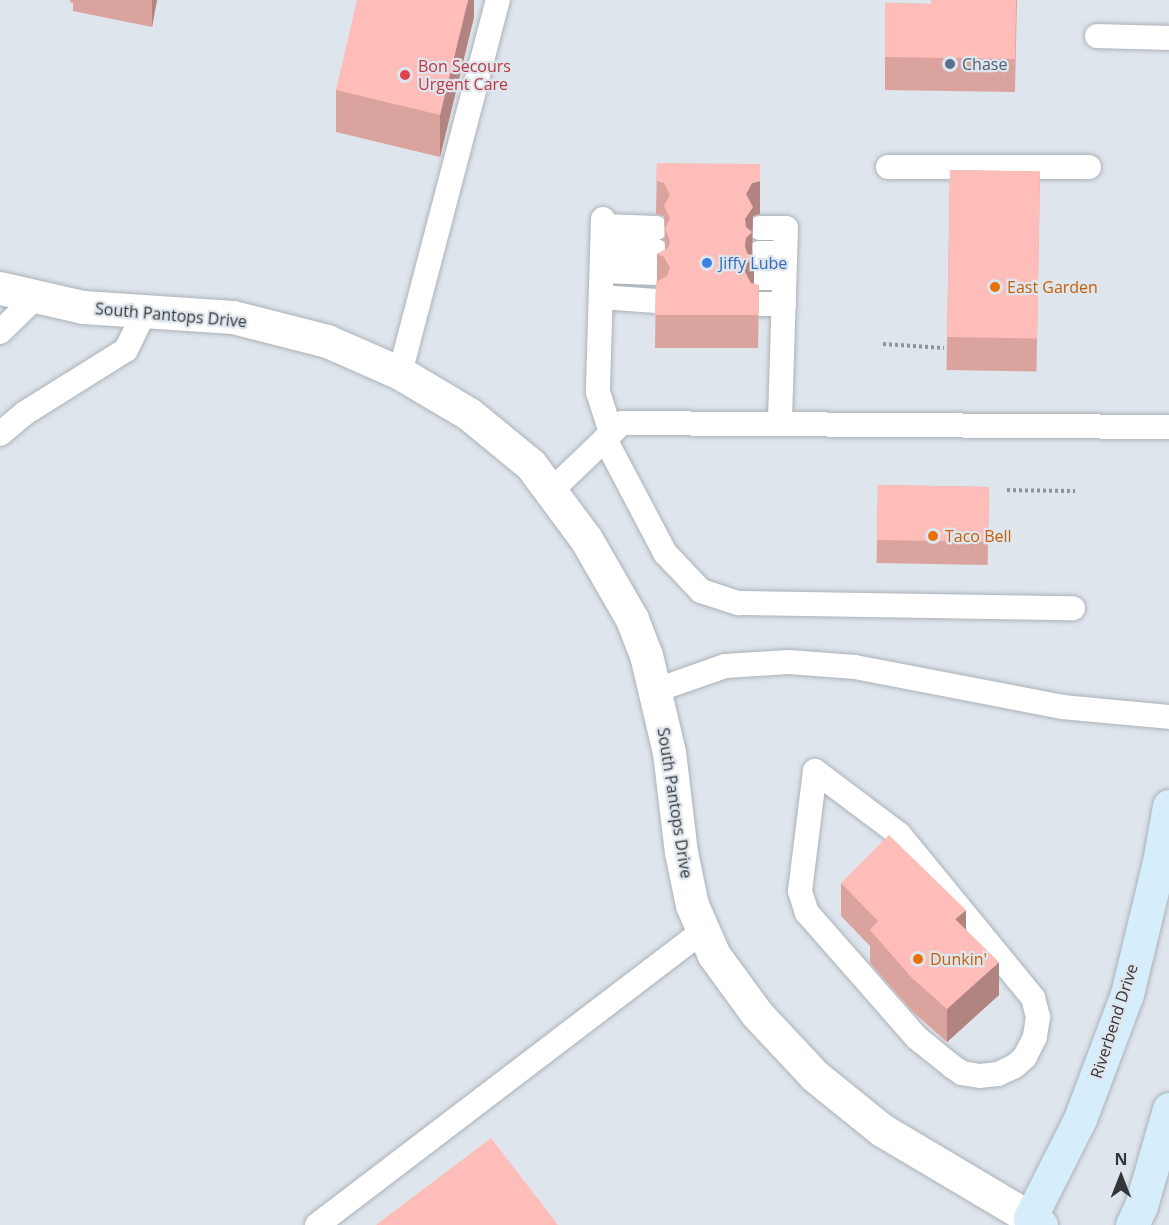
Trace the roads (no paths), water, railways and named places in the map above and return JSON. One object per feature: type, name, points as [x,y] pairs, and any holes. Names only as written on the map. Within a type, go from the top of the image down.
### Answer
[{"type":"street","name":"South Pantops Drive","points":[[0,288],[83,307],[233,317],[327,341],[400,373],[469,414],[531,465],[586,539],[632,619],[646,655],[669,752],[681,852],[692,905],[714,955],[757,1014],[815,1076],[882,1130],[1032,1223]]},
{"type":"street","name":"Riverbend Drive","points":[[1032,1223],[1080,1119],[1127,994],[1159,862],[1169,806]]},
{"type":"street","points":[[1132,1225],[1141,1206],[1169,1109]]},
{"type":"lane","points":[[400,373],[498,0]]},
{"type":"lane","points":[[1096,36],[1169,38]]},
{"type":"lane","points":[[888,167],[1089,168]]},
{"type":"lane","points":[[760,228],[786,228],[780,424]]},
{"type":"lane","points":[[603,241],[656,250],[603,241]]},
{"type":"lane","points":[[603,241],[598,392],[608,436],[665,553],[701,591],[739,603],[1073,608]]},
{"type":"lane","points":[[759,253],[785,253]]},
{"type":"lane","points":[[759,278],[784,278]]},
{"type":"lane","points":[[0,332],[37,296]]},
{"type":"lane","points":[[601,297],[656,301]]},
{"type":"lane","points":[[759,304],[784,304]]},
{"type":"lane","points":[[0,434],[25,413],[126,350],[145,311]]},
{"type":"lane","points":[[551,491],[622,423],[1169,427]]},
{"type":"lane","points":[[654,691],[725,666],[789,662],[855,667],[1062,707],[1169,717]]},
{"type":"lane","points":[[814,771],[899,834],[1033,998],[1038,1017],[1035,1037],[1025,1057],[1016,1066],[998,1074],[980,1076],[962,1073],[917,1038],[807,913],[800,891],[814,771]]},
{"type":"lane","points":[[317,1225],[703,931]]},
{"type":"place","name":"Chase","points":[[950,64]]},
{"type":"place","name":"Bon Secours Urgent Care","points":[[405,75]]},
{"type":"place","name":"Jiffy Lube","points":[[707,263]]},
{"type":"place","name":"East Garden","points":[[995,287]]},
{"type":"place","name":"Taco Bell","points":[[933,536]]},
{"type":"place","name":"Dunkin'","points":[[918,959]]}]
